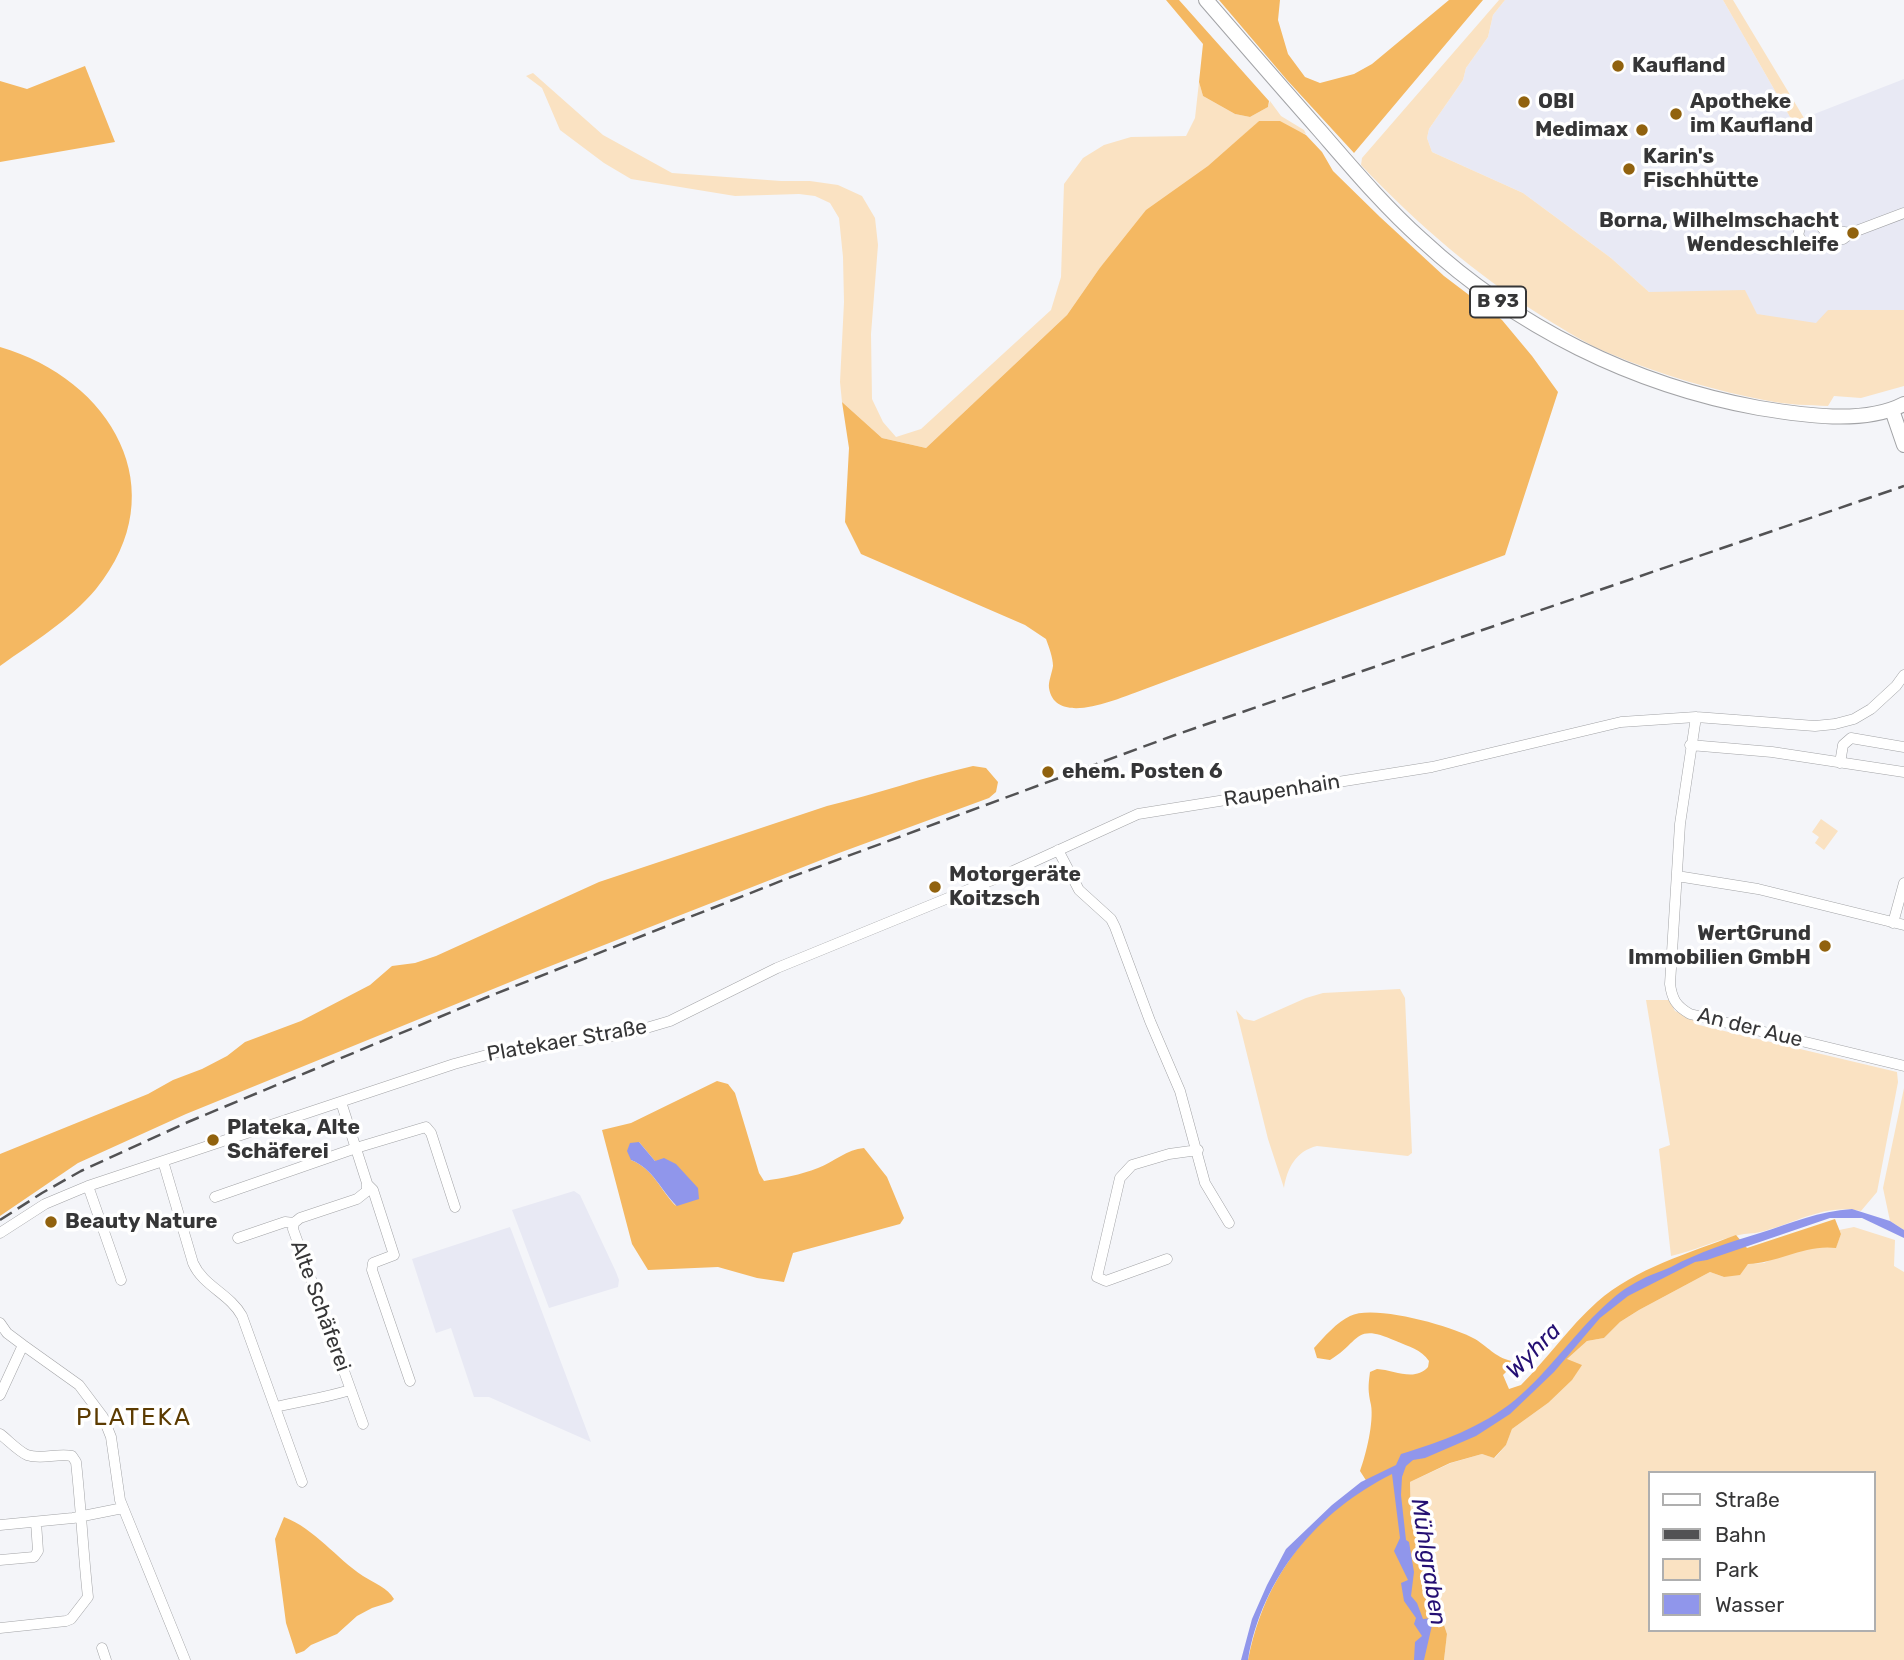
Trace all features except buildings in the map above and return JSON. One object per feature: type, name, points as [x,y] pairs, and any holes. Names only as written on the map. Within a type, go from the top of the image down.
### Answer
[{"type":"main road","name":"B 93","points":[[1206,0],[1385,203],[1430,247],[1493,298],[1558,338],[1649,379],[1738,404],[1773,410],[1868,416],[1898,407]]},
{"type":"main road","points":[[1898,407],[1904,444]]},
{"type":"street","points":[[1822,234],[1843,239],[1851,233],[1904,213]]},
{"type":"street","name":"Raupenhain","points":[[892,921],[1138,814],[1432,766],[1611,724],[1696,717],[1815,726],[1835,724],[1854,719],[1871,709],[1904,675]]},
{"type":"street","name":"An der Aue","points":[[1696,717],[1680,824],[1671,996],[1679,1008],[1690,1014],[1904,1066]]},
{"type":"street","points":[[1840,763],[1843,745],[1851,738],[1904,747]]},
{"type":"street","points":[[1690,745],[1772,752],[1904,772]]},
{"type":"street","points":[[1058,850],[1079,890],[1111,919],[1115,927],[1180,1091],[1205,1183],[1229,1223]]},
{"type":"street","points":[[1676,876],[1758,889],[1899,924],[1904,883]]},
{"type":"street","name":"Platekaer Straße","points":[[0,1233],[46,1204],[89,1186],[423,1074],[505,1049],[604,1038],[639,1031],[689,1013],[777,968],[892,921]]},
{"type":"street","points":[[341,1102],[394,1255],[373,1263],[372,1270],[410,1381]]},
{"type":"street","points":[[215,1197],[356,1148],[426,1127],[431,1133],[455,1207]]},
{"type":"street","points":[[1167,1259],[1106,1281],[1097,1277],[1120,1178],[1132,1164],[1168,1154],[1198,1150]]},
{"type":"street","points":[[163,1161],[192,1263],[202,1277],[238,1310],[302,1482]]},
{"type":"street","name":"Alte Schäferei","points":[[237,1238],[285,1222],[294,1223],[307,1215],[363,1196],[367,1191],[367,1183]]},
{"type":"street","points":[[89,1186],[121,1280]]},
{"type":"street","name":"Alte Schäferei","points":[[294,1223],[293,1235],[363,1424]]},
{"type":"street","points":[[0,1323],[7,1333],[79,1385],[103,1417],[111,1437],[118,1492],[123,1508],[186,1660]]},
{"type":"street","points":[[0,1395],[23,1345]]},
{"type":"street","name":"Alte Schäferei","points":[[276,1407],[305,1400],[321,1400],[350,1390]]},
{"type":"street","points":[[0,1434],[27,1455],[60,1454],[72,1456],[76,1462],[88,1597],[71,1619],[66,1621],[0,1628]]},
{"type":"street","points":[[0,1525],[123,1508]]},
{"type":"street","points":[[0,1560],[34,1558],[38,1551],[36,1522]]},
{"type":"street","points":[[102,1648],[106,1660]]},
{"type":"shaded area","points":[[1166,0],[1179,0],[1269,101],[1268,107],[1250,117],[1235,114],[1203,96],[1199,82],[1203,44]]},
{"type":"shaded area","points":[[1219,0],[1280,0],[1278,20],[1288,54],[1305,77],[1320,83],[1354,74],[1372,64],[1449,0],[1483,0],[1354,153]]},
{"type":"shaded area","points":[[1505,0],[1723,0],[1794,124],[1904,79],[1904,345],[1649,292],[1611,258],[1523,193],[1432,152],[1427,138],[1429,129],[1463,80],[1466,68],[1488,37],[1493,15]]},
{"type":"shaded area","points":[[85,66],[115,142],[0,162],[0,81],[27,89]]},
{"type":"shaded area","points":[[1259,121],[1280,121],[1306,135],[1322,152],[1333,171],[1380,217],[1444,276],[1502,320],[1558,392],[1505,555],[1115,700],[1087,707],[1062,706],[1054,699],[1049,688],[1053,663],[1046,639],[1025,625],[861,554],[845,522],[849,448],[842,402],[882,438],[926,448],[1067,315],[1146,210],[1208,166]]},
{"type":"shaded area","points":[[0,347],[39,363],[73,384],[101,412],[120,443],[130,477],[131,514],[120,551],[96,589],[63,621],[0,666]]},
{"type":"shaded area","points":[[973,766],[986,768],[998,782],[996,792],[989,798],[839,853],[525,976],[186,1114],[78,1163],[0,1216],[0,1154],[202,1069],[227,1056],[245,1042],[301,1021],[370,985],[392,966],[415,963],[436,956],[599,882],[827,806]]},
{"type":"shaded area","points":[[717,1081],[728,1084],[735,1093],[759,1173],[764,1181],[811,1170],[864,1148],[887,1177],[904,1218],[900,1224],[793,1253],[784,1282],[718,1267],[648,1270],[632,1244],[602,1130],[631,1123]],"holes":[[[639,1142],[655,1161],[676,1206],[651,1174],[631,1160]]]},
{"type":"shaded area","points":[[574,1191],[580,1195],[616,1272],[618,1287],[549,1308],[512,1210]]},
{"type":"shaded area","points":[[1835,1219],[1841,1234],[1836,1248],[1802,1251],[1770,1261],[1748,1264],[1740,1275],[1724,1277],[1710,1272],[1639,1310],[1620,1322],[1604,1338],[1587,1341],[1567,1359],[1582,1365],[1572,1380],[1548,1403],[1512,1429],[1506,1445],[1494,1458],[1482,1454],[1450,1463],[1410,1482],[1411,1521],[1431,1565],[1434,1595],[1447,1634],[1444,1660],[1248,1660],[1267,1599],[1287,1563],[1329,1514],[1369,1485],[1360,1471],[1367,1448],[1372,1412],[1370,1372],[1377,1369],[1417,1374],[1428,1367],[1429,1361],[1418,1351],[1372,1333],[1359,1336],[1330,1360],[1317,1358],[1314,1348],[1340,1322],[1361,1313],[1376,1313],[1413,1318],[1464,1334],[1498,1356],[1516,1362],[1503,1375],[1509,1389],[1521,1385],[1597,1302],[1612,1290],[1646,1271],[1736,1235],[1747,1248]]},
{"type":"shaded area","points":[[510,1227],[591,1442],[489,1397],[474,1397],[451,1328],[436,1333],[412,1259]]},
{"type":"shaded area","points":[[284,1517],[316,1536],[353,1569],[384,1589],[394,1599],[357,1616],[337,1634],[296,1654],[286,1623],[275,1539]]},
{"type":"green space","points":[[1499,0],[1505,0],[1493,15],[1488,37],[1466,68],[1463,80],[1429,129],[1427,138],[1432,152],[1523,193],[1611,258],[1649,292],[1745,290],[1757,314],[1816,323],[1828,310],[1904,310],[1904,386],[1861,398],[1834,396],[1828,406],[1798,405],[1729,392],[1649,369],[1586,342],[1520,302],[1471,266],[1404,208],[1361,165],[1362,158]]},
{"type":"green space","points":[[1723,0],[1733,0],[1804,118],[1794,124]]},
{"type":"green space","points":[[533,73],[603,135],[672,173],[810,181],[838,185],[862,196],[875,218],[878,245],[871,334],[872,399],[883,422],[896,437],[921,429],[1051,310],[1061,277],[1064,184],[1083,158],[1104,145],[1131,137],[1186,136],[1195,118],[1199,82],[1203,96],[1235,114],[1250,117],[1268,107],[1270,101],[1281,116],[1306,134],[1259,121],[1099,269],[1067,315],[926,448],[882,438],[842,402],[840,382],[843,257],[839,218],[830,203],[815,196],[799,194],[735,196],[631,179],[604,163],[560,130],[542,88],[526,76]]},
{"type":"green space","points":[[1821,819],[1838,831],[1824,850],[1815,843],[1819,837],[1812,832]]},
{"type":"green space","points":[[1400,989],[1405,998],[1412,1153],[1408,1156],[1317,1146],[1303,1152],[1294,1161],[1284,1188],[1268,1139],[1236,1010],[1244,1019],[1254,1021],[1323,993]]},
{"type":"green space","points":[[1646,1000],[1669,1000],[1675,1011],[1699,1021],[1699,1025],[1897,1072],[1898,1082],[1877,1192],[1861,1211],[1848,1209],[1822,1212],[1758,1233],[1730,1237],[1671,1256],[1659,1149],[1670,1145]]},
{"type":"green space","points":[[1904,1088],[1904,1230],[1890,1221],[1883,1188]]},
{"type":"green space","points":[[1854,1227],[1895,1240],[1894,1266],[1904,1272],[1904,1660],[1444,1660],[1447,1634],[1434,1595],[1431,1565],[1411,1521],[1410,1482],[1451,1463],[1482,1454],[1495,1458],[1506,1445],[1512,1429],[1548,1403],[1567,1359],[1587,1341],[1604,1338],[1620,1322],[1639,1310],[1710,1272],[1724,1277],[1748,1264],[1764,1263],[1778,1256],[1821,1246],[1836,1247],[1841,1234],[1839,1230]]},
{"type":"water","points":[[639,1142],[655,1161],[664,1158],[676,1164],[698,1188],[699,1199],[677,1206],[646,1169],[631,1160],[627,1151],[630,1143]]},
{"type":"water","points":[[1852,1209],[1890,1221],[1904,1230],[1904,1238],[1862,1218],[1830,1218],[1695,1262],[1628,1296],[1600,1318],[1554,1372],[1510,1414],[1476,1436],[1425,1458],[1413,1460],[1406,1466],[1401,1495],[1406,1540],[1409,1542],[1414,1572],[1411,1596],[1423,1619],[1432,1618],[1433,1621],[1424,1660],[1414,1660],[1415,1642],[1422,1636],[1414,1624],[1416,1618],[1404,1601],[1401,1583],[1408,1580],[1394,1551],[1400,1538],[1392,1474],[1340,1507],[1298,1550],[1280,1574],[1266,1601],[1248,1660],[1241,1660],[1252,1619],[1286,1549],[1332,1505],[1361,1482],[1396,1465],[1401,1454],[1461,1433],[1502,1410],[1540,1376],[1598,1312],[1635,1283],[1726,1244],[1817,1215]]},
{"type":"railway","points":[[0,1220],[81,1171],[188,1122],[485,998],[791,877],[1175,735],[1904,486]]},
{"type":"place","name":"Kaufland","points":[[1618,66]]},
{"type":"place","name":"OBI","points":[[1524,102]]},
{"type":"place","name":"Apotheke im Kaufland","points":[[1676,114]]},
{"type":"place","name":"Medimax","points":[[1642,130]]},
{"type":"place","name":"Karin's Fischhütte","points":[[1629,169]]},
{"type":"place","name":"Borna, Wilhelmschacht Wendeschleife","points":[[1853,233]]},
{"type":"place","name":"ehem. Posten 6","points":[[1048,772]]},
{"type":"place","name":"Motorgeräte Koitzsch","points":[[935,887]]},
{"type":"place","name":"WertGrund Immobilien GmbH","points":[[1825,946]]},
{"type":"place","name":"Plateka, Alte Schäferei","points":[[213,1140]]},
{"type":"place","name":"Beauty Nature","points":[[51,1222]]},
{"type":"district","name":"PLATEKA","points":[[134,1418]]},
{"type":"water label","name":"Wyhra","points":[[1534,1351]]},
{"type":"water label","name":"Mühlgraben","points":[[1428,1562]]}]
